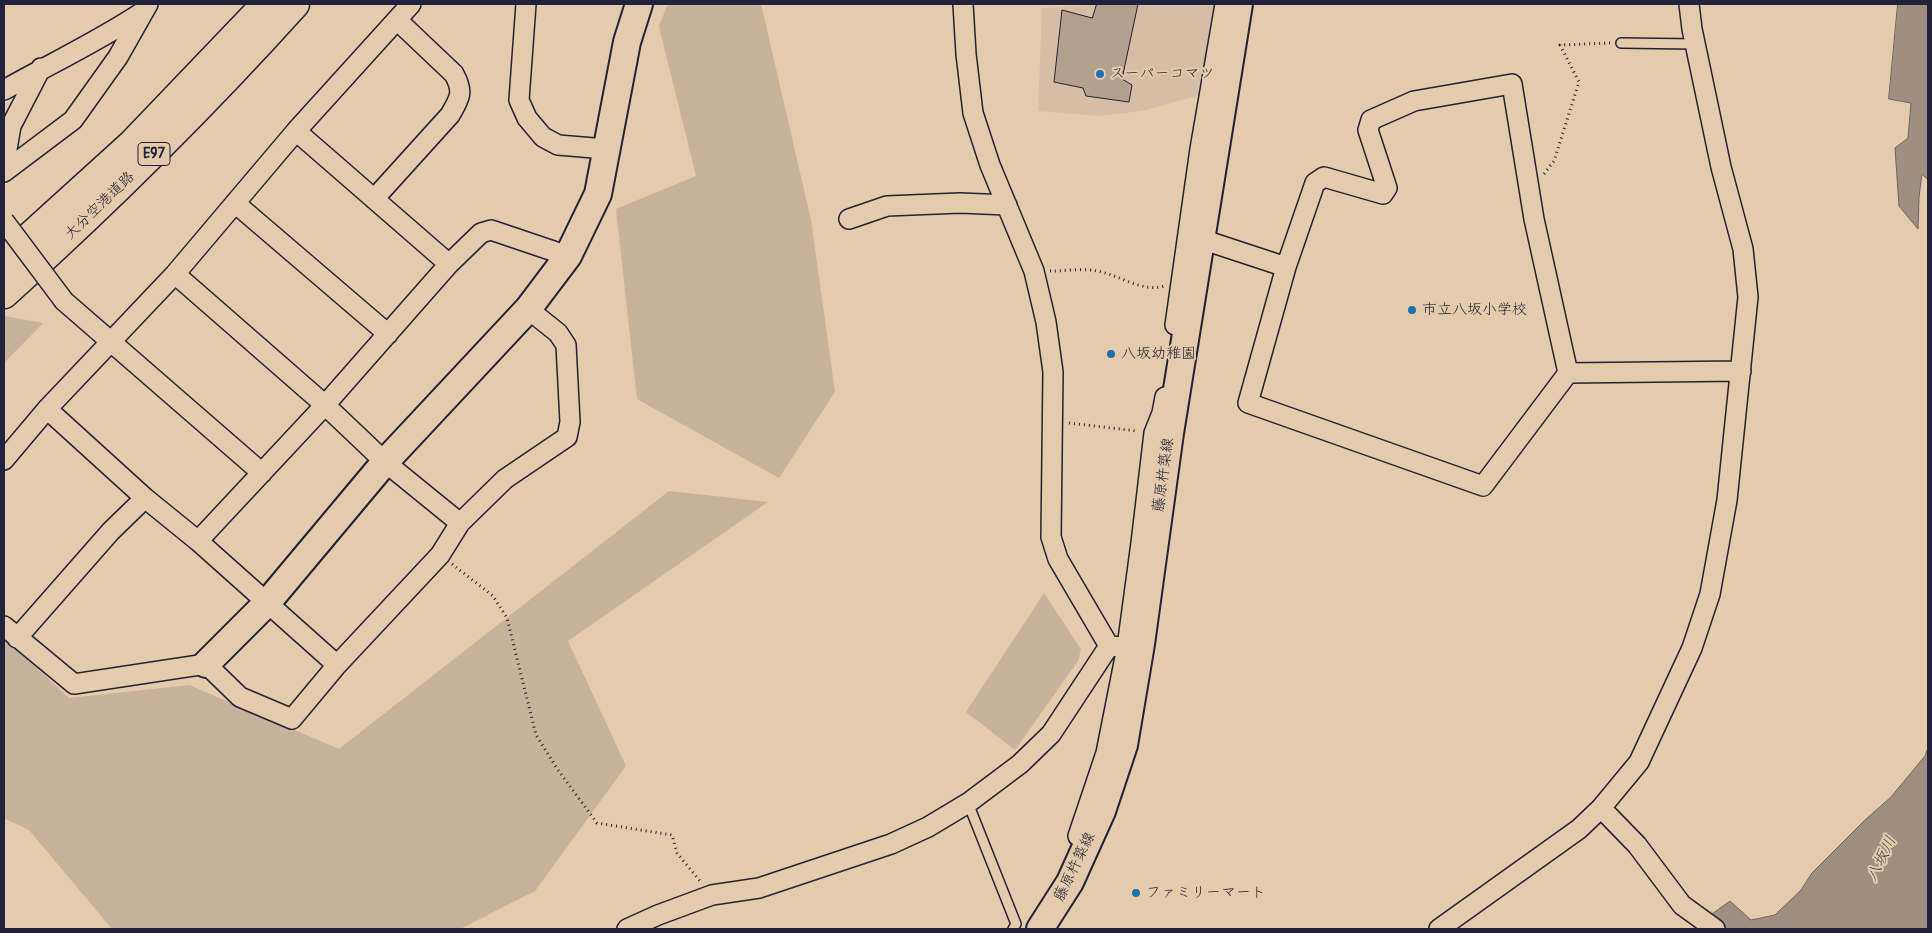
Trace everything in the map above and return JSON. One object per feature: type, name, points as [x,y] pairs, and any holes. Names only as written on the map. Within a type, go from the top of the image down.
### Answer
[{"type":"highway","name":"大分空港道路","points":[[4,260],[133,143],[266,4]]},
{"type":"highway","name":"大分空港道路","points":[[4,294],[73,232],[150,158],[212,95],[295,4]]},
{"type":"main road","points":[[206,664],[267,603],[385,462],[528,309],[568,256],[598,194],[628,42],[639,4]]},
{"type":"main road","name":"藤原杵築線","points":[[1040,929],[1070,882],[1102,811],[1124,745],[1126,646],[1170,433],[1239,4]]},
{"type":"street","points":[[4,460],[47,409],[174,274],[296,131],[411,4]]},
{"type":"street","points":[[526,4],[520,100],[528,118],[543,137],[558,145],[606,149]]},
{"type":"street","points":[[963,4],[966,54],[973,113],[990,165],[1034,271],[1046,322],[1052,372],[1051,537],[1058,559],[1126,646]]},
{"type":"street","points":[[1033,929],[1051,900],[1081,831],[1106,753],[1126,646],[1142,543],[1154,433],[1162,413],[1200,149],[1225,4]]},
{"type":"street","points":[[1439,929],[1579,829],[1602,808],[1640,762],[1692,648],[1710,594],[1727,500],[1748,297],[1743,250],[1721,167],[1695,44],[1689,4]]},
{"type":"street","points":[[4,90],[41,68],[99,39],[146,7]]},
{"type":"street","points":[[4,172],[73,120],[118,57],[146,7]]},
{"type":"street","points":[[374,198],[450,115],[459,100],[461,85],[454,74],[396,20]]},
{"type":"street","points":[[4,167],[11,126],[41,68]]},
{"type":"street","points":[[1512,84],[1535,225],[1568,373],[1482,486],[1248,403],[1286,267],[1315,183],[1324,178],[1383,194],[1387,188],[1368,130],[1371,120],[1414,101],[1512,84]]},
{"type":"street","points":[[296,131],[449,264]]},
{"type":"street","points":[[235,203],[388,334]]},
{"type":"street","points":[[849,219],[887,206],[1008,205]]},
{"type":"street","points":[[4,221],[64,301],[262,473]]},
{"type":"street","points":[[198,541],[325,405],[449,264],[481,233],[491,230],[568,256]]},
{"type":"street","points":[[1201,239],[1286,267]]},
{"type":"street","points":[[174,274],[325,405],[385,462],[460,523]]},
{"type":"street","points":[[145,498],[10,632],[74,684],[206,664],[240,697],[292,719],[337,665],[440,555],[460,523],[505,479],[567,437],[570,422],[566,345],[558,333],[528,309]]},
{"type":"street","points":[[1568,373],[1741,371]]},
{"type":"street","points":[[47,409],[145,498],[198,541],[337,665]]},
{"type":"street","points":[[627,929],[712,895],[758,888],[892,844],[928,827],[968,803],[1020,764],[1051,734],[1126,646]]},
{"type":"street","points":[[1602,808],[1637,845],[1682,905],[1715,929]]},
{"type":"lane","points":[[1621,43],[1695,44]]},
{"type":"lane","points":[[968,803],[1016,924],[1014,929]]},
{"type":"path","points":[[1544,175],[1554,161],[1579,82],[1560,45],[1621,43]]},
{"type":"path","points":[[1034,271],[1094,270],[1155,289],[1167,286]]},
{"type":"path","points":[[1053,422],[1154,433]]},
{"type":"path","points":[[440,555],[493,596],[507,618],[536,735],[558,770],[598,823],[672,835],[677,853],[712,895]]},
{"type":"shaded area","points":[[668,4],[761,4],[811,220],[835,392],[779,478],[637,399],[616,209],[696,176],[659,26]]},
{"type":"shaded area","points":[[1079,4],[1220,4],[1207,93],[1142,111],[1099,116],[1038,111],[1042,8],[1079,6]]},
{"type":"shaded area","points":[[4,316],[43,323],[4,363]]},
{"type":"shaded area","points":[[669,491],[768,502],[568,641],[626,766],[535,891],[460,929],[112,929],[29,830],[4,818],[4,637],[69,698],[189,685],[339,749]]},
{"type":"shaded area","points":[[1044,593],[1081,649],[1078,661],[1015,750],[966,712]]},
{"type":"water","points":[[1898,4],[1928,4],[1928,180],[1922,174],[1918,229],[1899,206],[1895,148],[1908,138],[1911,103],[1889,99]]},
{"type":"water","name":"八坂川","points":[[1928,748],[1928,929],[1724,929],[1712,914],[1730,901],[1751,920],[1775,915],[1801,890],[1812,873],[1891,797],[1925,756]]},
{"type":"building","points":[[1097,4],[1138,4],[1122,79],[1132,85],[1129,102],[1086,96],[1083,88],[1054,82],[1062,10],[1092,18]]},
{"type":"place","name":"スーパーコマツ","points":[[1100,74]]},
{"type":"place","name":"市立八坂小学校","points":[[1412,310]]},
{"type":"place","name":"八坂幼稚園","points":[[1111,354]]},
{"type":"place","name":"ファミリーマート","points":[[1136,893]]}]
